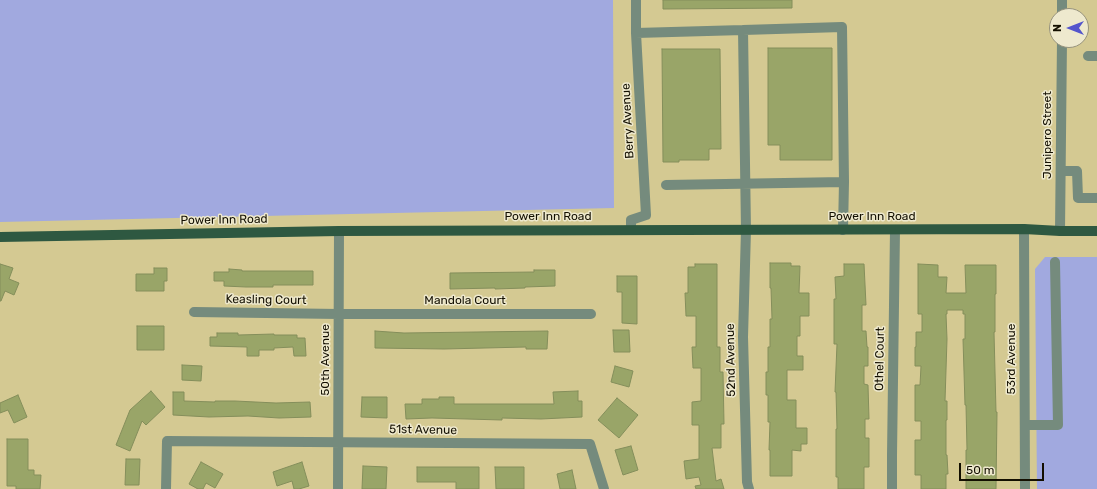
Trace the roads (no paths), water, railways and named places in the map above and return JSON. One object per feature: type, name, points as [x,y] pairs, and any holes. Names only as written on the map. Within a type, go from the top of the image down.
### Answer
[{"type":"main road","name":"Power Inn Road","points":[[0,237],[339,231],[1024,229],[1097,231]]},
{"type":"street","name":"Berry Avenue","points":[[631,230],[631,220],[646,215],[636,33],[636,0]]},
{"type":"street","points":[[636,33],[842,27],[844,182],[843,230]]},
{"type":"street","name":"52nd Avenue","points":[[743,30],[746,230],[743,337],[747,482],[749,489]]},
{"type":"street","name":"Junipero Street","points":[[1060,231],[1062,48]]},
{"type":"street","points":[[1061,171],[1077,171],[1078,198],[1097,198]]},
{"type":"street","points":[[666,185],[844,182]]},
{"type":"street","name":"53rd Avenue","points":[[1024,229],[1025,489]]},
{"type":"street","name":"Othel Court","points":[[892,489],[895,230]]},
{"type":"street","name":"50th Avenue","points":[[338,489],[339,231]]},
{"type":"street","points":[[1025,425],[1058,425],[1055,262]]},
{"type":"street","name":"Keasling Court","points":[[194,312],[339,314]]},
{"type":"street","name":"Mandola Court","points":[[339,314],[591,314]]},
{"type":"street","name":"51st Avenue","points":[[166,489],[167,440],[590,444],[604,489]]}]
